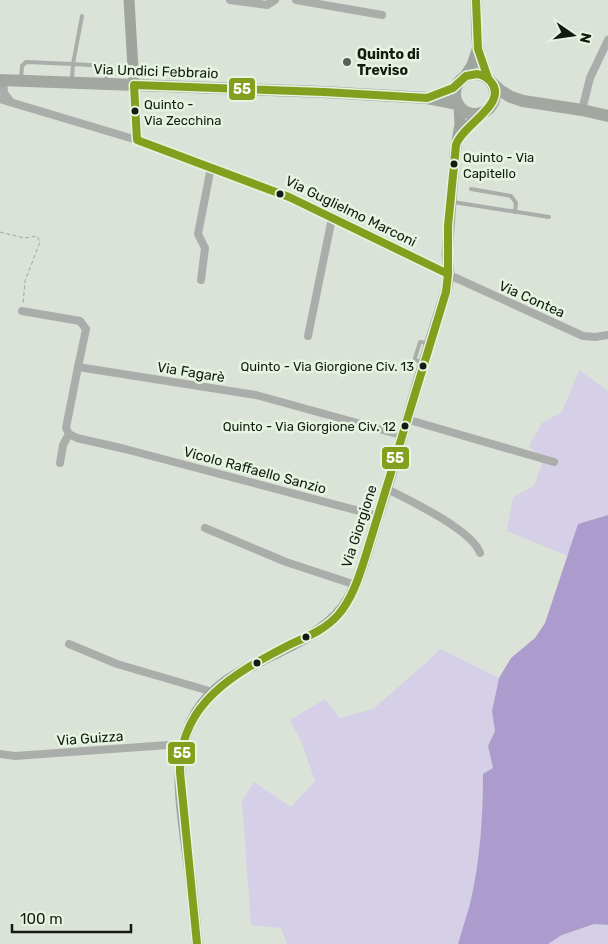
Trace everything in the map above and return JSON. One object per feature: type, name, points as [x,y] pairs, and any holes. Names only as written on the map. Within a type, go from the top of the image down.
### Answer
[{"type":"main road","name":"Via Undici Febbraio","points":[[427,98],[442,93],[477,74],[511,97],[523,101],[608,116]]},
{"type":"main road","name":"Via Undici Febbraio","points":[[2,80],[324,92],[427,98],[458,105],[470,114],[523,101]]},
{"type":"main road","points":[[458,105],[455,98],[461,81]]},
{"type":"main road","points":[[486,111],[495,100],[496,94],[490,81]]},
{"type":"street","points":[[130,0],[137,140]]},
{"type":"street","points":[[230,0],[266,5],[274,0]]},
{"type":"street","points":[[296,0],[382,15]]},
{"type":"street","points":[[476,0],[477,50],[490,81]]},
{"type":"street","points":[[582,110],[590,78],[608,40]]},
{"type":"street","points":[[461,81],[472,65],[477,50]]},
{"type":"street","points":[[2,80],[4,93],[11,102]]},
{"type":"street","name":"Via Guglielmo Marconi","points":[[0,99],[137,140],[289,197],[449,274]]},
{"type":"street","name":"Via Giorgione","points":[[197,944],[181,789],[180,765],[182,744],[188,727],[198,709],[212,693],[239,672],[323,628],[337,616],[356,585],[446,292],[449,274],[447,254],[450,202],[460,116],[458,105]]},
{"type":"street","points":[[458,139],[472,122],[486,111]]},
{"type":"street","points":[[201,280],[205,248],[198,234],[211,167]]},
{"type":"street","points":[[308,336],[332,218]]},
{"type":"street","name":"Via Contea","points":[[449,274],[583,336],[608,335]]},
{"type":"street","points":[[22,311],[80,322],[86,329],[66,428],[69,434],[63,445],[60,463]]},
{"type":"street","name":"Via Fagarè","points":[[78,367],[256,395],[401,435]]},
{"type":"street","points":[[406,419],[554,462]]},
{"type":"street","name":"Vicolo Raffaello Sanzio","points":[[69,434],[77,438],[378,516]]},
{"type":"street","points":[[387,488],[450,524],[478,546],[480,553]]},
{"type":"street","name":"Via Giorgione","points":[[205,528],[286,562],[356,585]]},
{"type":"street","points":[[69,644],[117,664],[212,693]]},
{"type":"street","name":"Via Guizza","points":[[0,754],[15,756],[182,744]]},
{"type":"lane","points":[[71,83],[82,16]]},
{"type":"lane","points":[[21,81],[22,66],[26,62],[73,64],[107,66],[106,85]]},
{"type":"lane","points":[[472,189],[511,196],[516,203],[515,212]]},
{"type":"lane","points":[[450,202],[549,217]]},
{"type":"path","points":[[0,232],[24,238],[37,236],[40,242],[25,281],[22,311]]},
{"type":"shaded area","points":[[579,370],[608,391],[608,515],[592,519],[572,545],[568,556],[507,531],[513,497],[534,486],[543,461],[529,446],[542,423],[562,412]]},
{"type":"shaded area","points":[[608,515],[608,925],[594,924],[562,935],[548,944],[458,944],[470,904],[479,856],[483,774],[493,768],[488,746],[495,731],[492,711],[499,678],[511,658],[535,638],[545,623],[578,524]]},
{"type":"shaded area","points":[[440,649],[499,678],[492,710],[495,730],[488,746],[493,769],[483,774],[479,855],[469,908],[458,944],[287,944],[281,928],[251,925],[242,801],[254,782],[291,807],[315,781],[302,743],[290,720],[325,699],[339,718],[373,709]]},
{"type":"shaded area","points":[[594,924],[608,925],[608,944],[548,944],[562,935]]},
{"type":"transit line","name":"55","points":[[476,0],[478,49],[488,78]]},
{"type":"transit line","name":"55","points":[[477,74],[485,76],[491,82],[495,90],[494,98],[460,137],[456,145],[448,226],[448,274],[289,197],[137,140],[134,85],[427,98],[453,88],[466,76],[477,74]]},
{"type":"transit line","name":"55","points":[[197,944],[180,772],[182,748],[189,727],[200,709],[214,693],[231,679],[249,667],[321,629],[338,615],[347,602],[358,580],[365,558],[446,292],[448,274]]},
{"type":"place","name":"Quinto di Treviso","points":[[347,62]]},
{"type":"place","name":"Quinto - Via Zecchina","points":[[135,111]]},
{"type":"place","name":"Quinto - Via Capitello","points":[[454,164]]},
{"type":"place","name":"Quinto - Via Giorgione Civ. 13","points":[[423,366]]},
{"type":"place","name":"Quinto - Via Giorgione Civ. 12","points":[[405,426]]}]
